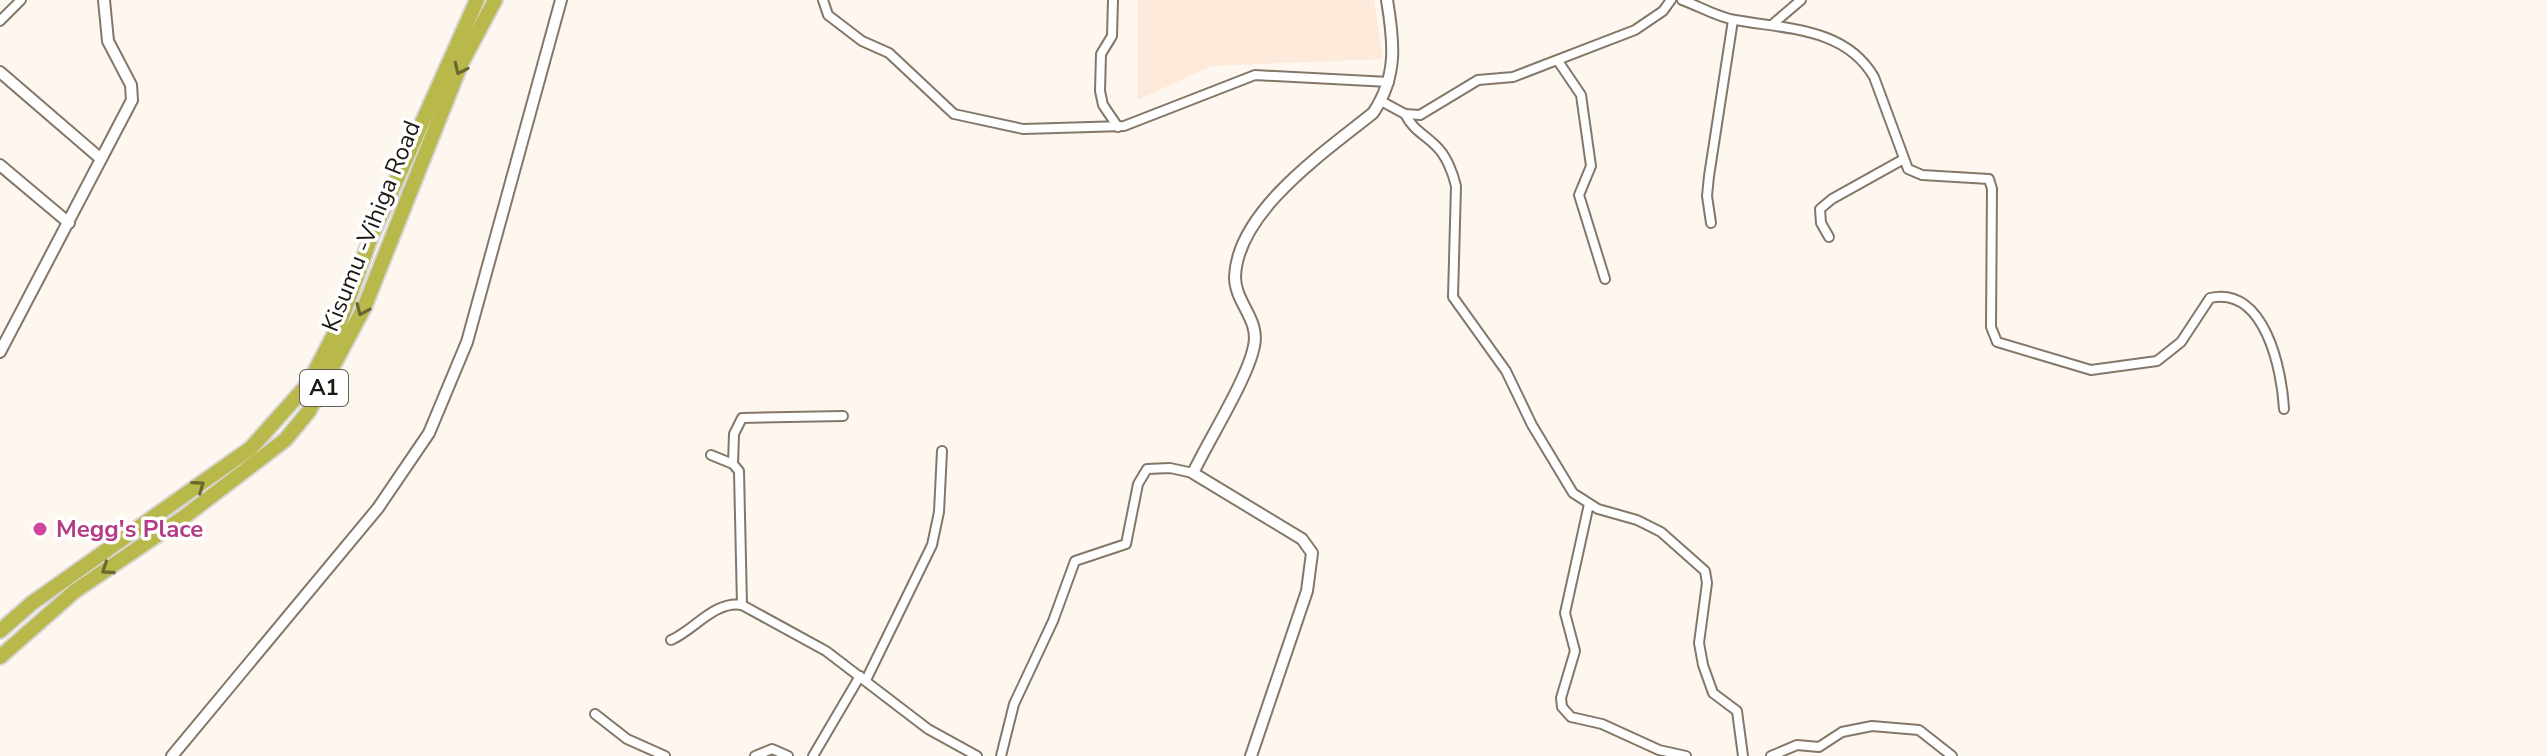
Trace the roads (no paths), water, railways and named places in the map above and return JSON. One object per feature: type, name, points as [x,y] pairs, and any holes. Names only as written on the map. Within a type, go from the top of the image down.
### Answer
[{"type":"highway","name":"Kisumu -Vihiga Road","points":[[0,631],[32,603],[251,448],[309,383],[340,323],[371,237],[477,0]]},
{"type":"highway","name":"Kisumu -Vihiga Road","points":[[0,657],[75,591],[184,517],[285,440],[309,411],[364,308],[461,64],[495,0]]},
{"type":"street","points":[[0,21],[21,0]]},
{"type":"street","points":[[0,352],[132,100],[133,91],[108,41],[104,0]]},
{"type":"street","points":[[172,756],[378,508],[429,433],[467,342],[561,0]]},
{"type":"street","points":[[823,0],[828,15],[862,41],[889,53],[960,117],[1039,130],[1118,127],[1255,75],[1389,82]]},
{"type":"street","points":[[1113,0],[1112,36],[1101,54],[1100,91],[1103,105],[1118,127]]},
{"type":"street","points":[[1193,473],[1254,345],[1253,320],[1235,282],[1236,266],[1250,232],[1268,204],[1293,179],[1373,113],[1381,101],[1389,82],[1394,42],[1387,0]]},
{"type":"street","points":[[1381,101],[1405,114],[1420,115],[1478,80],[1513,77],[1635,30],[1663,11],[1671,0]]},
{"type":"street","points":[[1682,0],[1733,20],[1774,23],[1840,43],[1867,64],[1908,169],[1922,175],[1980,176],[1991,182],[1991,327],[1997,342],[2091,370],[2157,361],[2181,342],[2210,298],[2231,298],[2257,317],[2271,346],[2283,375],[2284,409]]},
{"type":"street","points":[[1774,23],[1801,0]]},
{"type":"street","points":[[1711,223],[1707,196],[1709,176],[1733,20]]},
{"type":"street","points":[[1558,61],[1581,95],[1591,166],[1579,195],[1605,279]]},
{"type":"street","points":[[0,72],[101,159]]},
{"type":"street","points":[[1405,114],[1414,130],[1440,149],[1456,186],[1453,297],[1506,371],[1532,425],[1569,488],[1589,504],[1661,532],[1705,571],[1707,583],[1699,643],[1703,665],[1713,693],[1737,711],[1743,756]]},
{"type":"street","points":[[1829,237],[1821,223],[1820,209],[1832,199],[1902,160]]},
{"type":"street","points":[[0,165],[69,223]]},
{"type":"street","points":[[742,605],[739,475],[733,464],[734,434],[742,418],[843,416]]},
{"type":"street","points":[[813,756],[863,678],[932,545],[939,512],[942,451]]},
{"type":"street","points":[[711,455],[733,464]]},
{"type":"street","points":[[1001,756],[1014,704],[1053,621],[1075,561],[1126,544],[1138,484],[1147,469],[1170,468],[1193,473],[1302,539],[1312,553],[1307,591],[1251,756]]},
{"type":"street","points":[[1589,504],[1565,613],[1575,651],[1561,698],[1562,707],[1571,717],[1614,728],[1674,756],[1686,756]]},
{"type":"street","points":[[671,640],[697,621],[729,605],[742,605],[810,642],[863,678],[928,729],[977,756]]},
{"type":"street","points":[[595,714],[627,739],[665,756]]},
{"type":"street","points":[[1771,756],[1797,745],[1819,747],[1842,732],[1872,726],[1919,730],[1952,756]]},
{"type":"street","points":[[755,756],[772,749],[788,756]]},
{"type":"place","name":"Megg's Place","points":[[40,529]]}]
